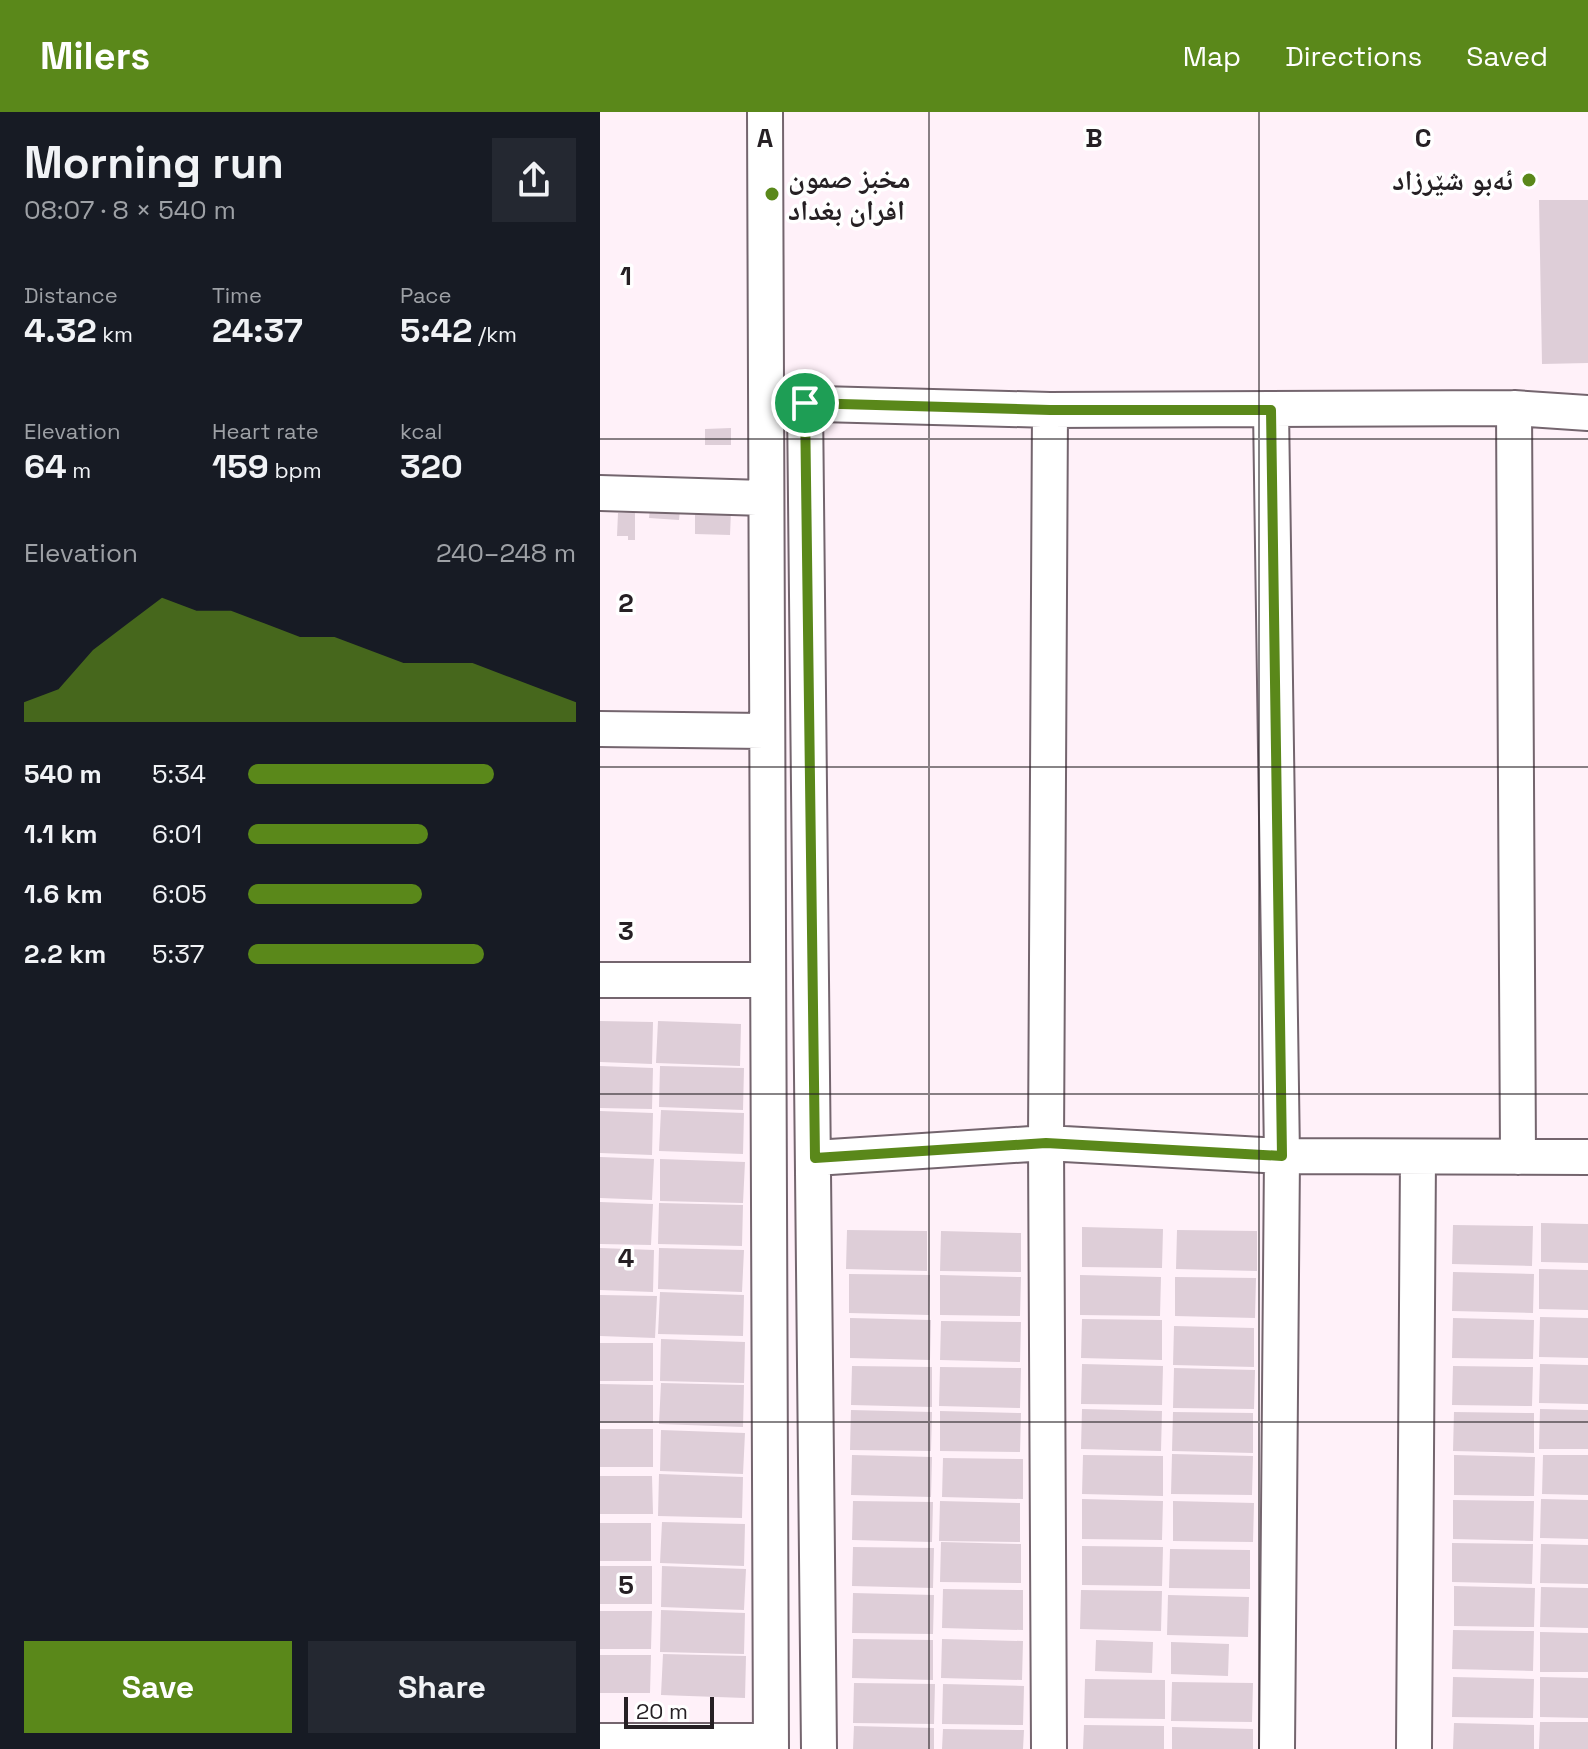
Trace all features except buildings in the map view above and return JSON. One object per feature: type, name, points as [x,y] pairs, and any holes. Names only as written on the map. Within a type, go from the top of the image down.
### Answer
[{"type":"street","points":[[600,1741],[771,1745],[765,112]]},
{"type":"street","points":[[766,403],[1050,410],[1514,408],[1588,413]]},
{"type":"street","points":[[805,403],[819,1749]]},
{"type":"street","points":[[1514,408],[1518,1157]]},
{"type":"street","points":[[1049,1749],[1046,1143],[1050,410]]},
{"type":"street","points":[[1271,410],[1282,1156],[1277,1749]]},
{"type":"street","points":[[600,493],[766,498]]},
{"type":"street","points":[[600,729],[767,731]]},
{"type":"street","points":[[600,980],[768,980]]},
{"type":"street","points":[[815,1158],[1046,1143],[1282,1156],[1588,1157]]},
{"type":"street","points":[[1414,1749],[1418,1157]]},
{"type":"place","name":"ئەبو شێرزاد","points":[[1529,180]]},
{"type":"place","name":"مخبز صمون افران بغداد","points":[[772,194]]},
{"type":"route","points":[[805,403],[1050,410],[1271,410],[1282,1156],[1046,1143],[815,1158],[805,403]]}]
